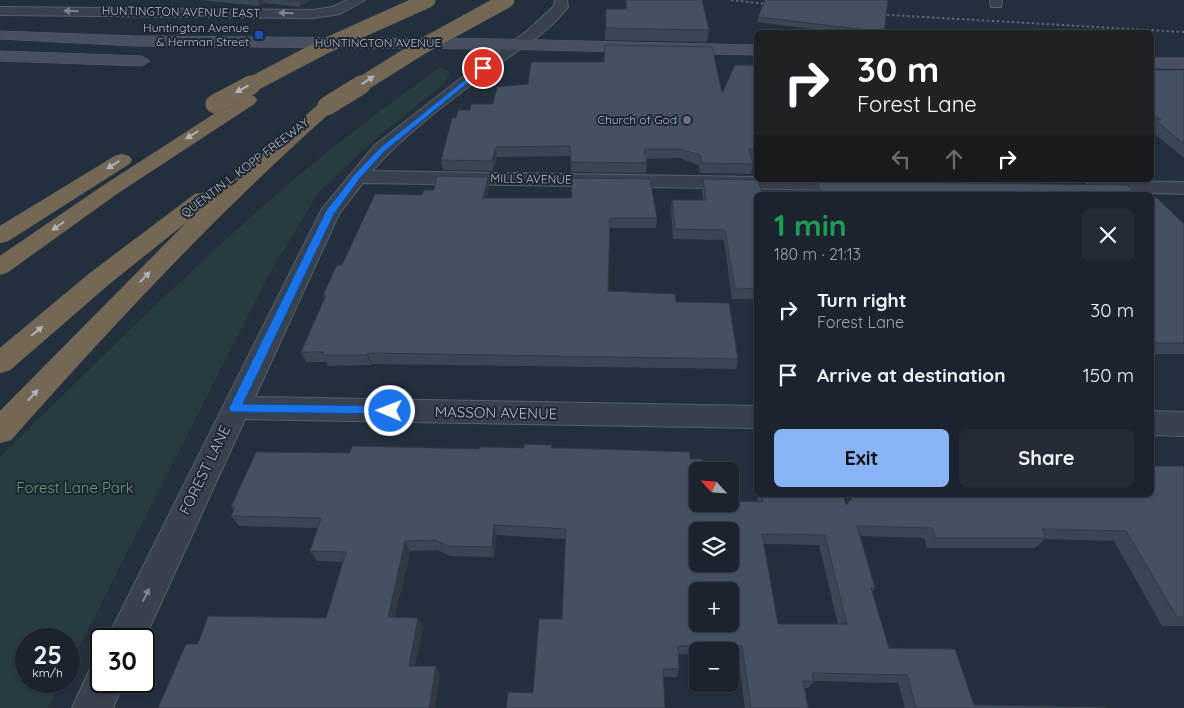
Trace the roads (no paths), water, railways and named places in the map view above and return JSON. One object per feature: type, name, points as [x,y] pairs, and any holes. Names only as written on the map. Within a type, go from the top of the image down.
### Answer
[{"type":"highway","points":[[0,268],[119,183],[248,100],[360,35],[430,0]]},
{"type":"highway","points":[[0,236],[215,104],[323,47],[430,0]]},
{"type":"highway","name":"QUENTIN L. KOPP FREEWAY","points":[[0,363],[107,274],[327,106],[423,46],[507,0]]},
{"type":"highway","points":[[0,431],[160,262],[244,179],[327,106]]},
{"type":"street","name":"HUNTINGTON AVENUE EAST","points":[[0,11],[313,14],[335,11],[359,0]]},
{"type":"street","name":"FOREST LANE","points":[[130,628],[329,213],[357,176],[382,150],[555,14],[561,7],[561,0]]},
{"type":"street","name":"HUNTINGTON AVENUE","points":[[0,36],[754,59]]},
{"type":"street","name":"HUNTINGTON AVENUE","points":[[349,58],[507,51],[754,50]]},
{"type":"street","points":[[1154,54],[1184,54]]},
{"type":"street","points":[[0,56],[157,61]]},
{"type":"street","name":"HUNTINGTON AVENUE","points":[[266,61],[331,59]]},
{"type":"street","points":[[1154,62],[1184,63]]},
{"type":"street","points":[[1154,169],[1181,191]]},
{"type":"street","name":"MILLS AVENUE","points":[[357,176],[867,184]]},
{"type":"street","points":[[1077,187],[1181,191]]},
{"type":"street","name":"MASSON AVENUE","points":[[235,408],[754,417]]},
{"type":"street","points":[[1154,423],[1184,424]]},
{"type":"street","points":[[92,708],[99,693]]},
{"type":"railway","points":[[731,0],[777,5]]},
{"type":"railway","points":[[872,14],[1149,30]]},
{"type":"railway","points":[[1154,30],[1184,32]]},
{"type":"place","name":"Huntington Avenue & Herman Street","points":[[259,35]]},
{"type":"place","name":"Church of God","points":[[687,120]]},
{"type":"park label","name":"Forest Lane Park","points":[[75,488]]}]
